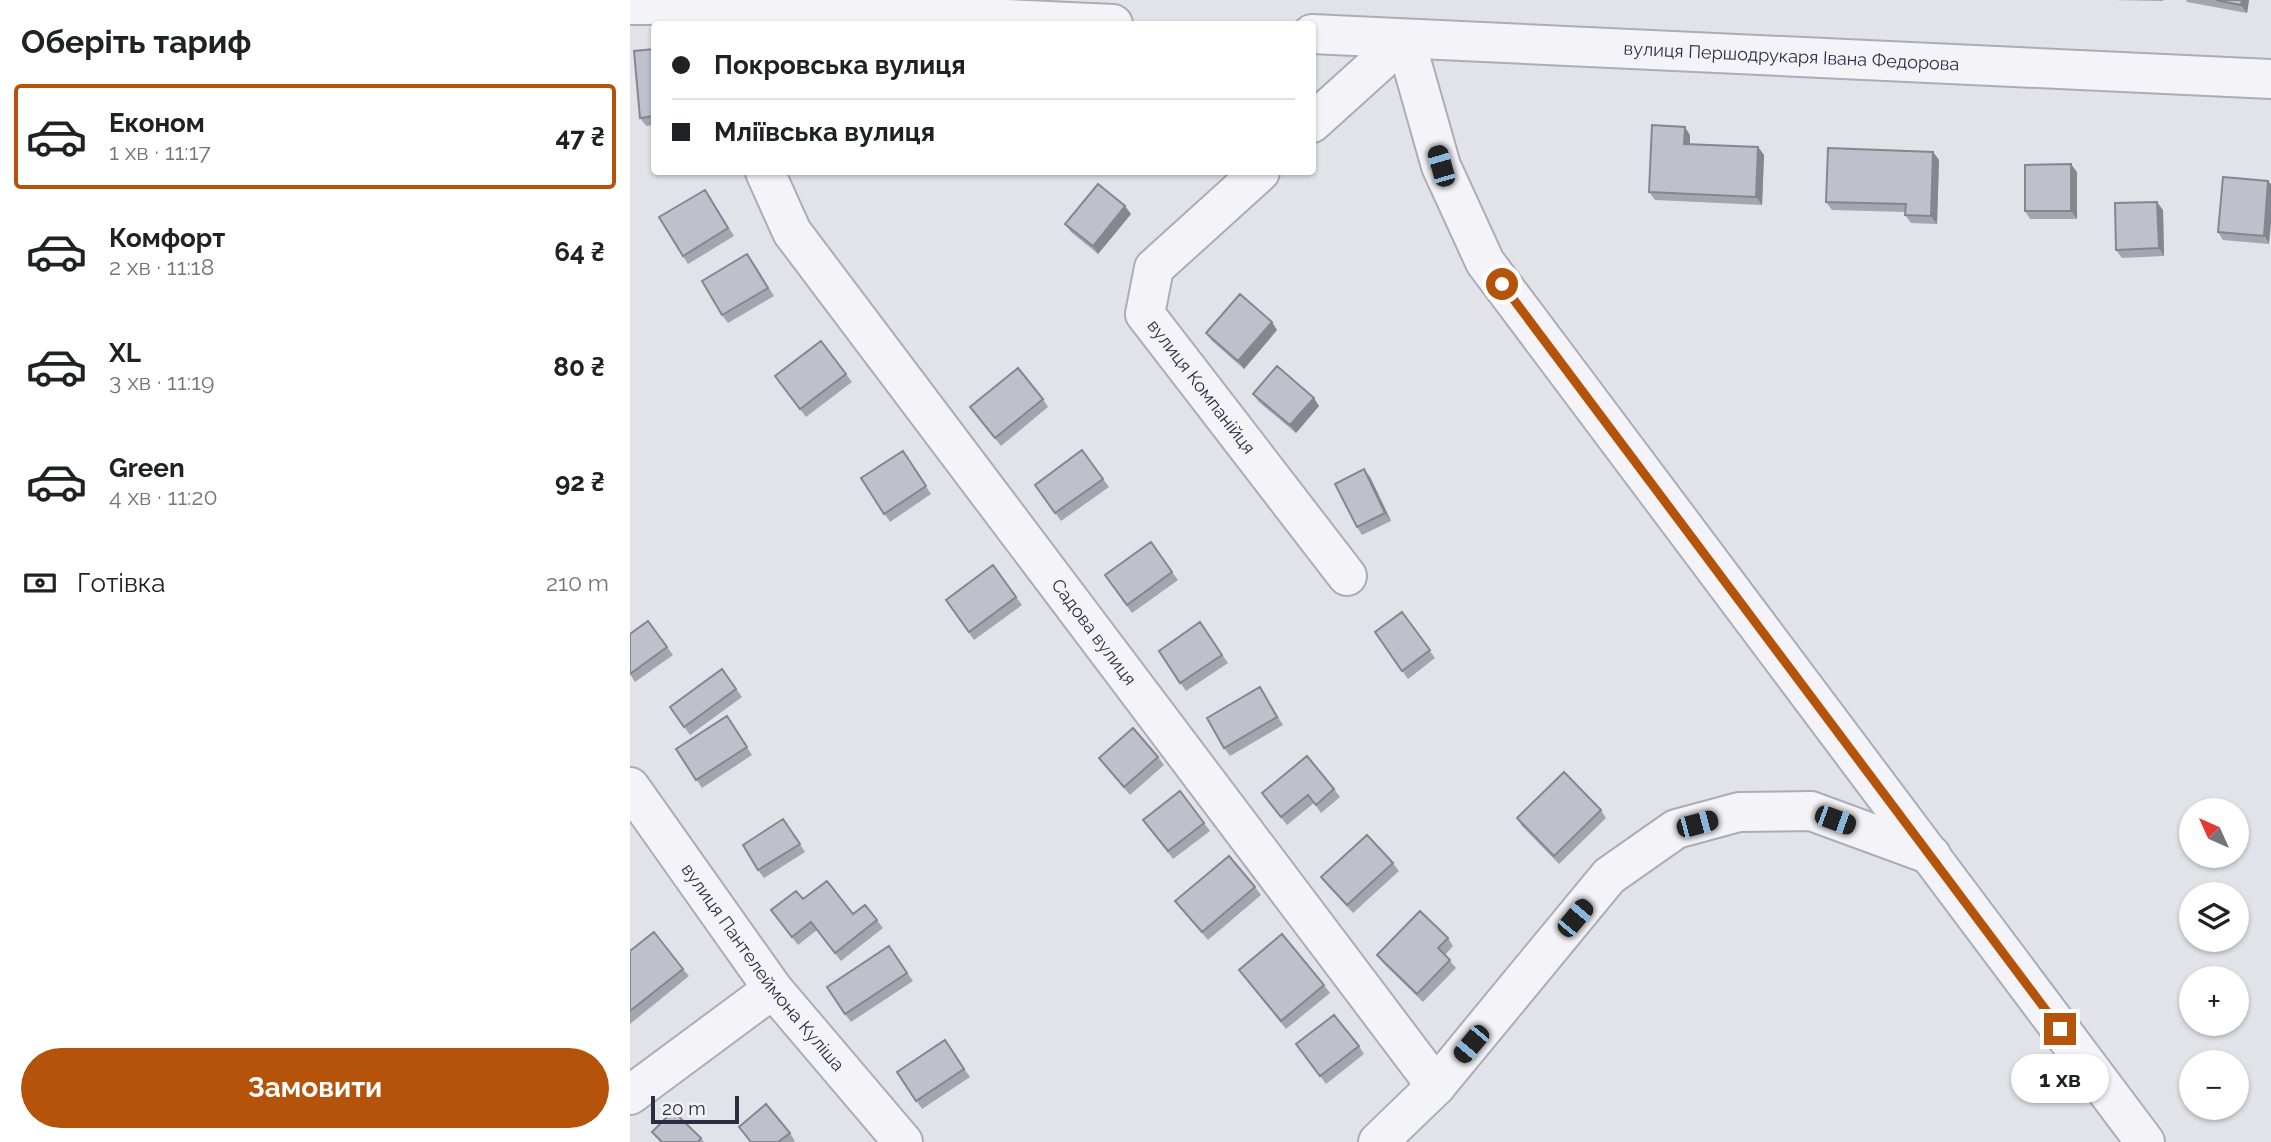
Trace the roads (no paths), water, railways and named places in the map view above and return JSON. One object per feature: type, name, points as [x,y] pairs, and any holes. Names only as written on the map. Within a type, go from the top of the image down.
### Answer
[{"type":"street","points":[[630,5],[711,15],[979,21]]},
{"type":"street","name":"вулиця Першодрукаря Івана Федорова","points":[[1316,34],[2271,79]]},
{"type":"street","points":[[1316,119],[1405,39],[1441,166],[1485,262],[2145,1142]]},
{"type":"street","name":"Садова вулиця","points":[[766,175],[792,232],[1436,1086]]},
{"type":"street","name":"вулиця Компанійця","points":[[1257,175],[1154,268],[1145,314],[1347,576]]},
{"type":"street","name":"вулиця Пантелеймона Куліша","points":[[630,787],[773,989],[903,1142]]},
{"type":"street","points":[[1378,1142],[1436,1086],[1609,876],[1676,829],[1739,812],[1811,811],[1931,855]]},
{"type":"street","points":[[630,1095],[773,989]]}]
